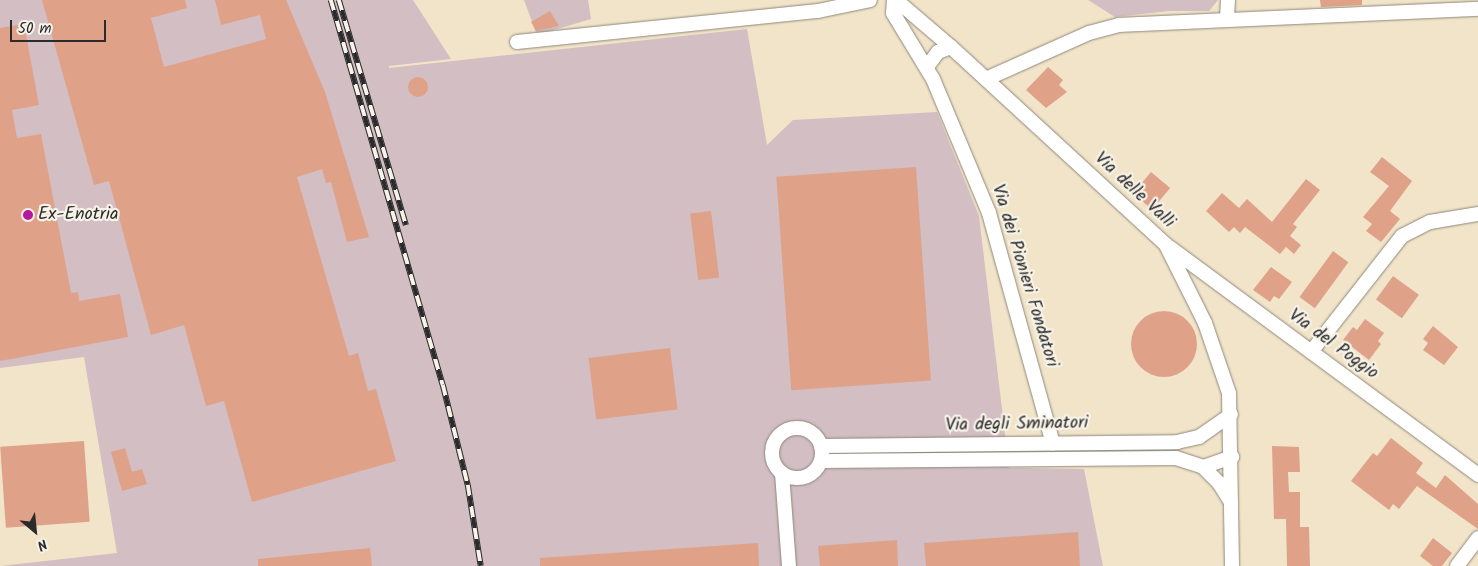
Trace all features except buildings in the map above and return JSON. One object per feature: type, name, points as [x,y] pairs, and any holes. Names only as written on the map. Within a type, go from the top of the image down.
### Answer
[{"type":"street","points":[[517,42],[818,11],[870,0]]},
{"type":"street","name":"Via delle Valli","points":[[895,0],[951,47],[1166,245],[1210,335],[1227,385],[1232,415],[1232,566]]},
{"type":"street","name":"Via dei Pionieri Fondatori","points":[[895,0],[894,13],[927,67],[995,230],[1053,443]]},
{"type":"street","points":[[1227,18],[1228,0]]},
{"type":"street","points":[[986,79],[1111,27],[1227,18],[1478,9]]},
{"type":"street","points":[[927,67],[938,52],[951,47]]},
{"type":"street","points":[[1311,352],[1406,233],[1430,222],[1478,214]]},
{"type":"street","name":"Via del Poggio","points":[[1166,245],[1478,476]]},
{"type":"street","name":"Via degli Sminatori","points":[[821,446],[1177,442],[1211,430],[1232,415]]},
{"type":"street","points":[[795,428],[803,429],[811,432],[821,446],[821,461],[805,477],[782,473],[776,467],[772,451],[779,435],[795,428]]},
{"type":"street","points":[[1203,467],[1231,452],[1211,430]]},
{"type":"street","name":"Via degli Sminatori","points":[[821,461],[1172,458],[1188,460],[1203,467],[1219,483],[1232,503]]},
{"type":"street","points":[[782,473],[789,566]]},
{"type":"street","points":[[1457,566],[1478,538]]},
{"type":"shaded area","points":[[0,0],[413,0],[451,59],[389,66],[389,68],[747,29],[767,145],[793,120],[937,112],[979,216],[1009,468],[1084,469],[1103,566],[0,566],[117,553],[84,357],[0,368]]},
{"type":"shaded area","points":[[524,0],[588,0],[591,19],[537,35]]},
{"type":"shaded area","points":[[1088,0],[1218,0],[1209,11],[1169,11],[1115,17]]},
{"type":"railway","points":[[331,0],[443,385],[468,485],[481,566]]},
{"type":"railway","points":[[339,0],[406,225]]},
{"type":"place","name":"Ex-Enotria","points":[[28,215]]}]
